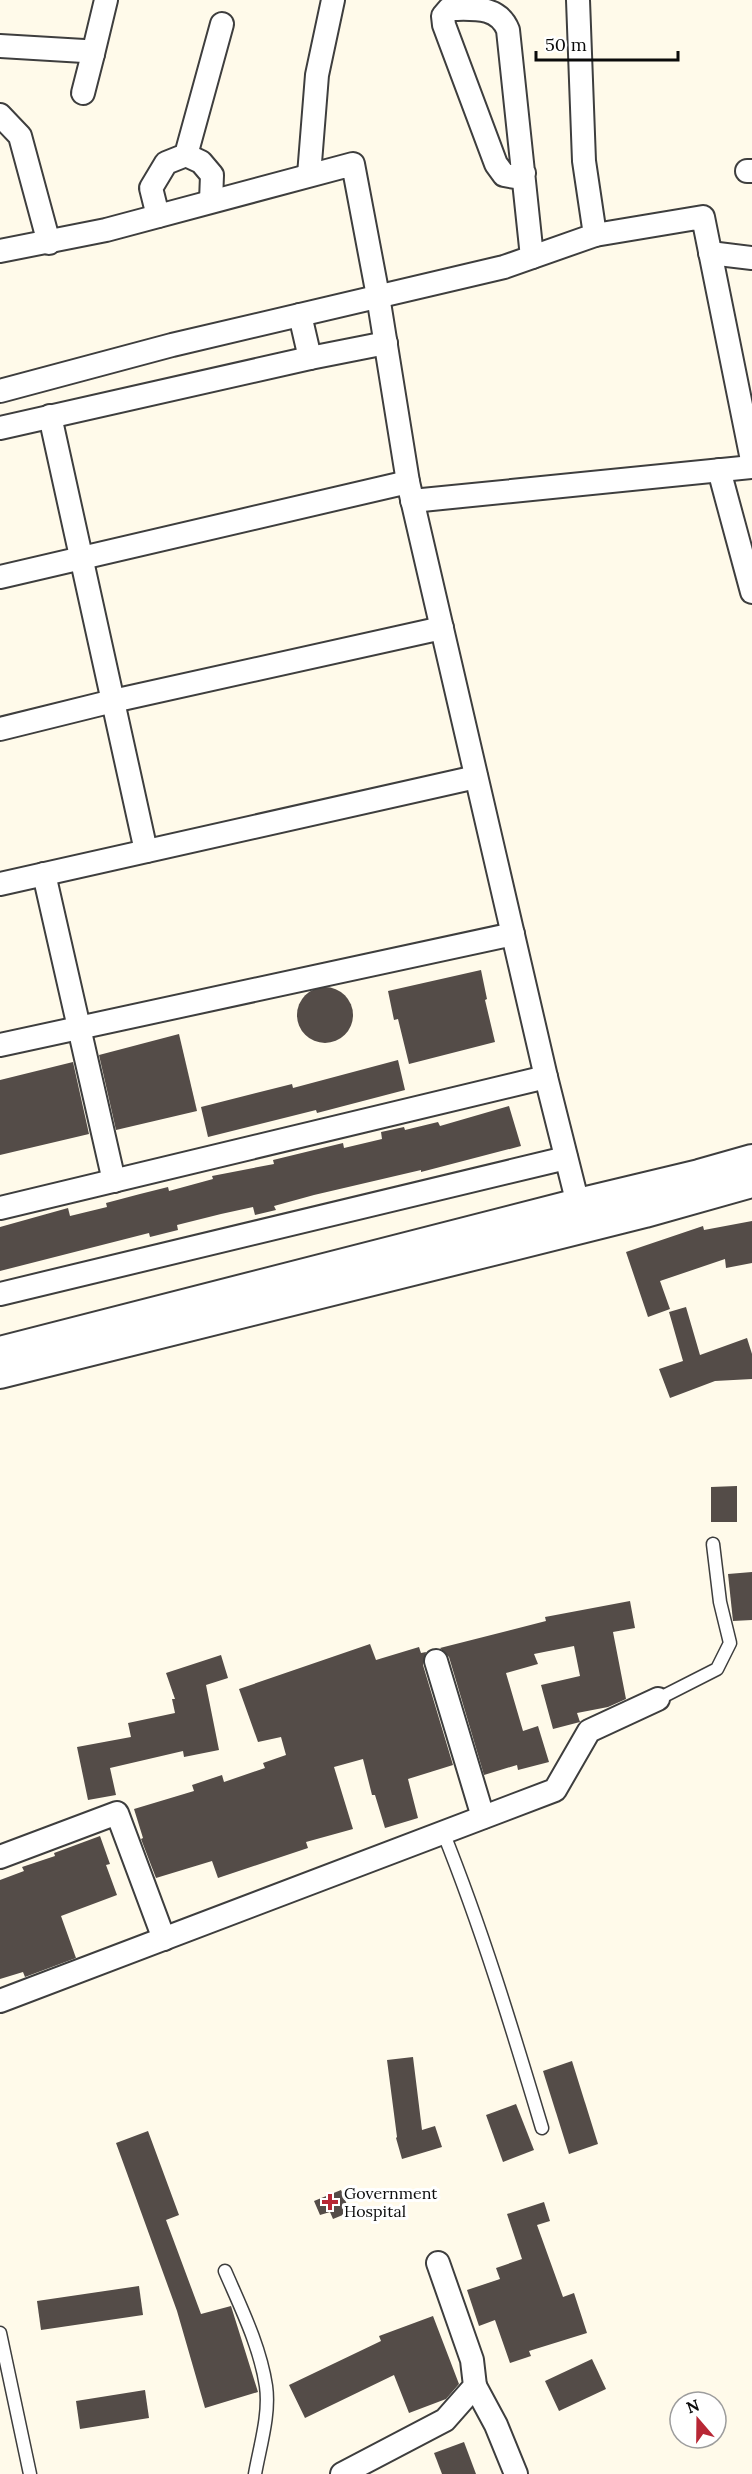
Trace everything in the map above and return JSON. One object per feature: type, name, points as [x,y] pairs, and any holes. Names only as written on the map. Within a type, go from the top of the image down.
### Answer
[{"type":"street","points":[[83,93],[106,0]]},
{"type":"street","points":[[309,175],[317,75],[333,0]]},
{"type":"street","points":[[578,0],[584,160],[595,235]]},
{"type":"street","points":[[524,173],[515,177],[504,175],[496,164],[444,25],[442,16],[449,9],[474,9],[497,14],[504,21],[510,40],[524,173],[532,257]]},
{"type":"street","points":[[186,155],[222,24]]},
{"type":"street","points":[[0,46],[84,51],[93,54]]},
{"type":"street","points":[[0,115],[20,136],[49,243]]},
{"type":"street","points":[[158,216],[151,188],[166,163],[186,155],[201,162],[212,175],[211,201]]},
{"type":"street","points":[[0,251],[49,243],[353,164],[378,296],[410,492],[546,1077],[581,1216]]},
{"type":"street","points":[[0,391],[172,345],[504,267],[595,235],[703,218],[752,460]]},
{"type":"street","points":[[710,253],[752,258]]},
{"type":"street","points":[[300,315],[310,358]]},
{"type":"street","points":[[0,428],[386,343]]},
{"type":"street","points":[[50,416],[146,851]]},
{"type":"street","points":[[0,577],[81,558],[410,492],[752,467]]},
{"type":"street","points":[[719,470],[752,592]]},
{"type":"street","points":[[0,729],[113,701],[442,628]]},
{"type":"street","points":[[0,884],[476,777]]},
{"type":"street","points":[[44,874],[114,1181]]},
{"type":"street","points":[[0,1045],[513,934]]},
{"type":"street","points":[[0,1208],[546,1077]]},
{"type":"street","points":[[0,1294],[566,1158]]},
{"type":"street","points":[[0,1374],[581,1216],[699,1174],[752,1159]]},
{"type":"street","points":[[0,1351],[581,1216],[752,1183]]},
{"type":"street","points":[[436,1660],[483,1817]]},
{"type":"street","points":[[0,2001],[555,1790],[589,1731],[658,1699]]},
{"type":"street","points":[[0,1857],[117,1813],[164,1939]]},
{"type":"street","points":[[438,2263],[472,2360],[475,2386],[496,2425],[516,2474]]},
{"type":"street","points":[[342,2474],[445,2420],[475,2386]]},
{"type":"lane","points":[[658,1699],[717,1669],[730,1643],[720,1602],[713,1544]]},
{"type":"lane","points":[[443,1832],[469,1896],[542,2128]]},
{"type":"lane","points":[[225,2271],[256,2345],[266,2387],[264,2418],[255,2474]]},
{"type":"lane","points":[[0,2333],[30,2474]]},
{"type":"building","points":[[481,970],[495,1042],[409,1064],[398,1019],[394,1020],[388,991]]},
{"type":"building","points":[[325,987],[336,989],[345,995],[351,1004],[353,1015],[351,1026],[345,1035],[336,1041],[325,1043],[314,1041],[305,1035],[299,1026],[297,1015],[299,1004],[305,995],[314,989]]},
{"type":"building","points":[[179,1034],[197,1111],[116,1130],[99,1055]]},
{"type":"building","points":[[398,1060],[405,1090],[317,1113],[316,1110],[208,1137],[201,1107],[292,1084],[293,1088]]},
{"type":"building","points":[[73,1062],[89,1134],[0,1155],[0,1080]]},
{"type":"building","points":[[509,1106],[521,1146],[421,1172],[421,1170],[314,1195],[274,1206],[276,1210],[255,1215],[253,1207],[221,1214],[177,1225],[178,1230],[150,1237],[149,1233],[0,1271],[0,1227],[68,1208],[70,1216],[107,1207],[106,1203],[140,1194],[168,1187],[169,1191],[213,1179],[212,1176],[274,1164],[273,1160],[343,1143],[344,1148],[382,1139],[381,1132],[404,1127],[405,1130],[438,1122],[440,1126]]},
{"type":"building","points":[[752,1221],[752,1263],[726,1268],[725,1259],[660,1281],[670,1309],[648,1317],[626,1252],[703,1226],[704,1230]]},
{"type":"building","points":[[686,1307],[700,1355],[747,1338],[752,1354],[752,1379],[715,1381],[670,1398],[659,1369],[683,1361],[669,1312]]},
{"type":"building","points":[[737,1486],[737,1522],[711,1522],[711,1487]]},
{"type":"building","points":[[752,1572],[752,1620],[733,1621],[728,1574]]},
{"type":"building","points":[[630,1601],[635,1628],[613,1632],[626,1699],[608,1707],[577,1713],[580,1722],[553,1729],[541,1685],[580,1676],[574,1646],[534,1654],[538,1664],[506,1673],[523,1731],[538,1726],[549,1762],[518,1770],[517,1765],[484,1775],[449,1657],[440,1648],[546,1621],[545,1617]]},
{"type":"building","points":[[370,1644],[376,1660],[419,1647],[421,1653],[426,1652],[423,1665],[453,1765],[408,1779],[418,1818],[385,1828],[375,1795],[372,1795],[363,1759],[334,1767],[353,1829],[306,1842],[308,1848],[218,1878],[212,1861],[156,1878],[141,1839],[143,1838],[134,1809],[194,1791],[192,1785],[222,1775],[224,1782],[265,1768],[263,1763],[286,1755],[281,1737],[258,1742],[239,1689]]},
{"type":"building","points":[[221,1655],[228,1678],[206,1685],[219,1750],[184,1757],[183,1751],[110,1768],[116,1795],[88,1800],[77,1747],[131,1737],[128,1723],[175,1713],[172,1699],[175,1699],[166,1673]]},
{"type":"building","points":[[100,1836],[110,1864],[106,1865],[117,1895],[61,1916],[76,1958],[25,1977],[23,1972],[0,1979],[0,1880],[24,1871],[22,1867],[55,1856],[54,1853]]},
{"type":"building","points":[[413,2057],[422,2130],[435,2126],[442,2147],[402,2159],[396,2138],[387,2060]]},
{"type":"building","points":[[572,2061],[598,2144],[569,2154],[543,2071]]},
{"type":"building","points":[[516,2104],[534,2150],[503,2162],[486,2115]]},
{"type":"building","points":[[148,2131],[179,2215],[166,2220],[201,2314],[231,2306],[258,2392],[205,2408],[177,2311],[116,2143]]},
{"type":"building","points":[[341,2190],[350,2212],[333,2219],[330,2212],[320,2215],[314,2201]]},
{"type":"building","points":[[544,2202],[550,2221],[537,2225],[563,2297],[574,2293],[587,2333],[529,2351],[531,2356],[510,2363],[495,2320],[479,2326],[467,2290],[500,2279],[496,2268],[522,2259],[507,2214]]},
{"type":"building","points":[[139,2286],[143,2315],[41,2330],[37,2301]]},
{"type":"building","points":[[433,2316],[459,2384],[446,2399],[409,2413],[394,2375],[305,2418],[289,2385],[381,2341],[379,2336]]},
{"type":"building","points":[[592,2359],[606,2389],[559,2411],[545,2381]]},
{"type":"building","points":[[145,2390],[149,2418],[80,2429],[76,2401]]},
{"type":"building","points":[[464,2442],[476,2474],[442,2474],[434,2453]]},
{"type":"place","name":"Government Hospital","points":[[330,2202]]}]
